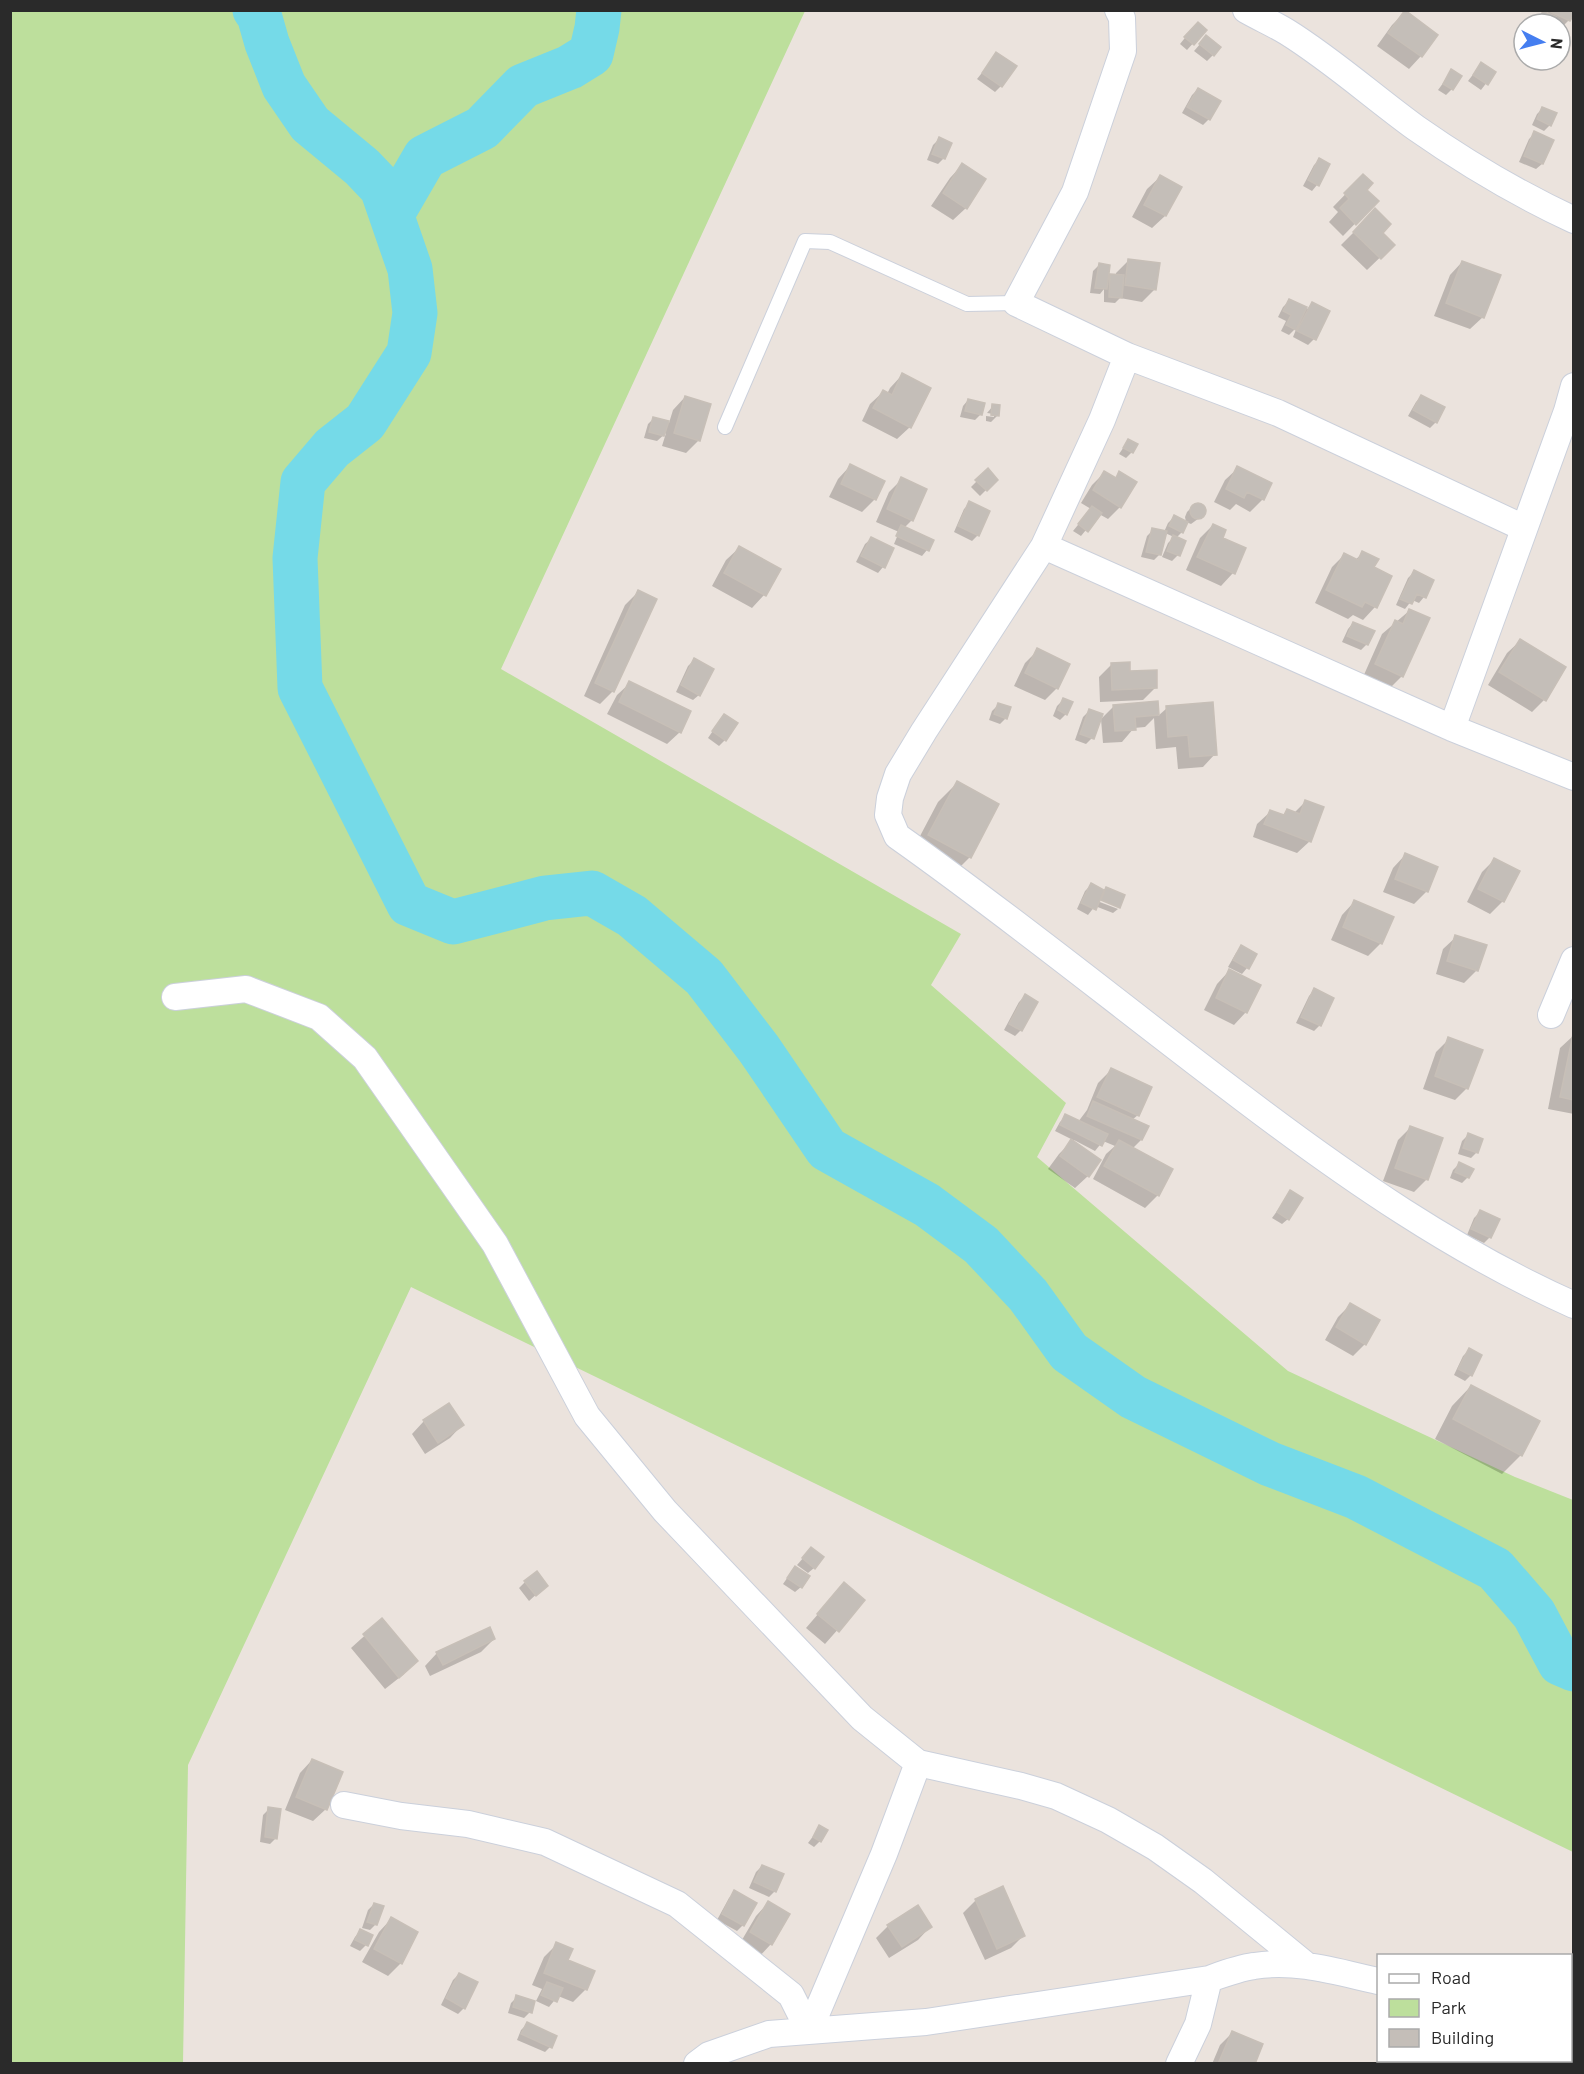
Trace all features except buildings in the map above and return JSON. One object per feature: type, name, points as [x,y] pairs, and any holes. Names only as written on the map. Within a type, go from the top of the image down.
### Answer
[{"type":"street","points":[[1118,10],[1122,18],[1123,51],[1079,181],[1016,303],[1127,356],[1278,413],[1524,528]]},
{"type":"street","points":[[1246,10],[1287,32],[1415,127],[1480,171],[1574,220]]},
{"type":"street","points":[[1127,356],[1102,420],[1044,546],[898,774],[890,798],[888,815],[897,836],[1041,942],[1147,1026],[1308,1147],[1388,1202],[1480,1258],[1574,1305]]},
{"type":"street","points":[[1452,728],[1567,411],[1574,386]]},
{"type":"street","points":[[1044,546],[1452,728],[1574,777]]},
{"type":"street","points":[[1551,1015],[1574,960]]},
{"type":"street","points":[[175,997],[246,989],[320,1017],[365,1058],[495,1244],[587,1416],[673,1520],[862,1718],[918,1763],[1044,1793],[1108,1820],[1155,1847],[1203,1881],[1306,1965]]},
{"type":"street","points":[[809,2031],[884,1854],[918,1763]]},
{"type":"street","points":[[344,1805],[401,1816],[468,1824],[545,1842],[677,1904],[791,1995],[809,2031]]},
{"type":"street","points":[[698,2064],[709,2055],[770,2034],[926,2022],[1209,1979],[1252,1966],[1306,1965],[1377,1981]]},
{"type":"street","points":[[1179,2064],[1198,2024],[1209,1979]]},
{"type":"lane","points":[[725,427],[805,241],[830,242],[967,304],[1016,303]]},
{"type":"green space","points":[[11,11],[805,11],[501,669],[961,934],[931,985],[1066,1103],[1037,1157],[1288,1371],[1515,1477],[1573,1500],[1573,1852],[411,1287],[188,1765],[183,2063],[11,2064]]},
{"type":"waterway","points":[[255,10],[259,15],[284,86],[310,124],[362,167],[382,188],[410,269],[415,313],[409,353],[365,422],[332,448],[303,482],[295,558],[300,688],[409,904],[453,922],[545,898],[592,893],[632,916],[704,977],[759,1049],[827,1149],[927,1205],[981,1245],[1028,1295],[1069,1352],[1133,1397],[1270,1464],[1356,1497],[1495,1569],[1534,1614],[1560,1663],[1574,1669]]},
{"type":"waterway","points":[[392,214],[425,157],[482,128],[523,86],[570,67],[591,54],[599,10]]}]
